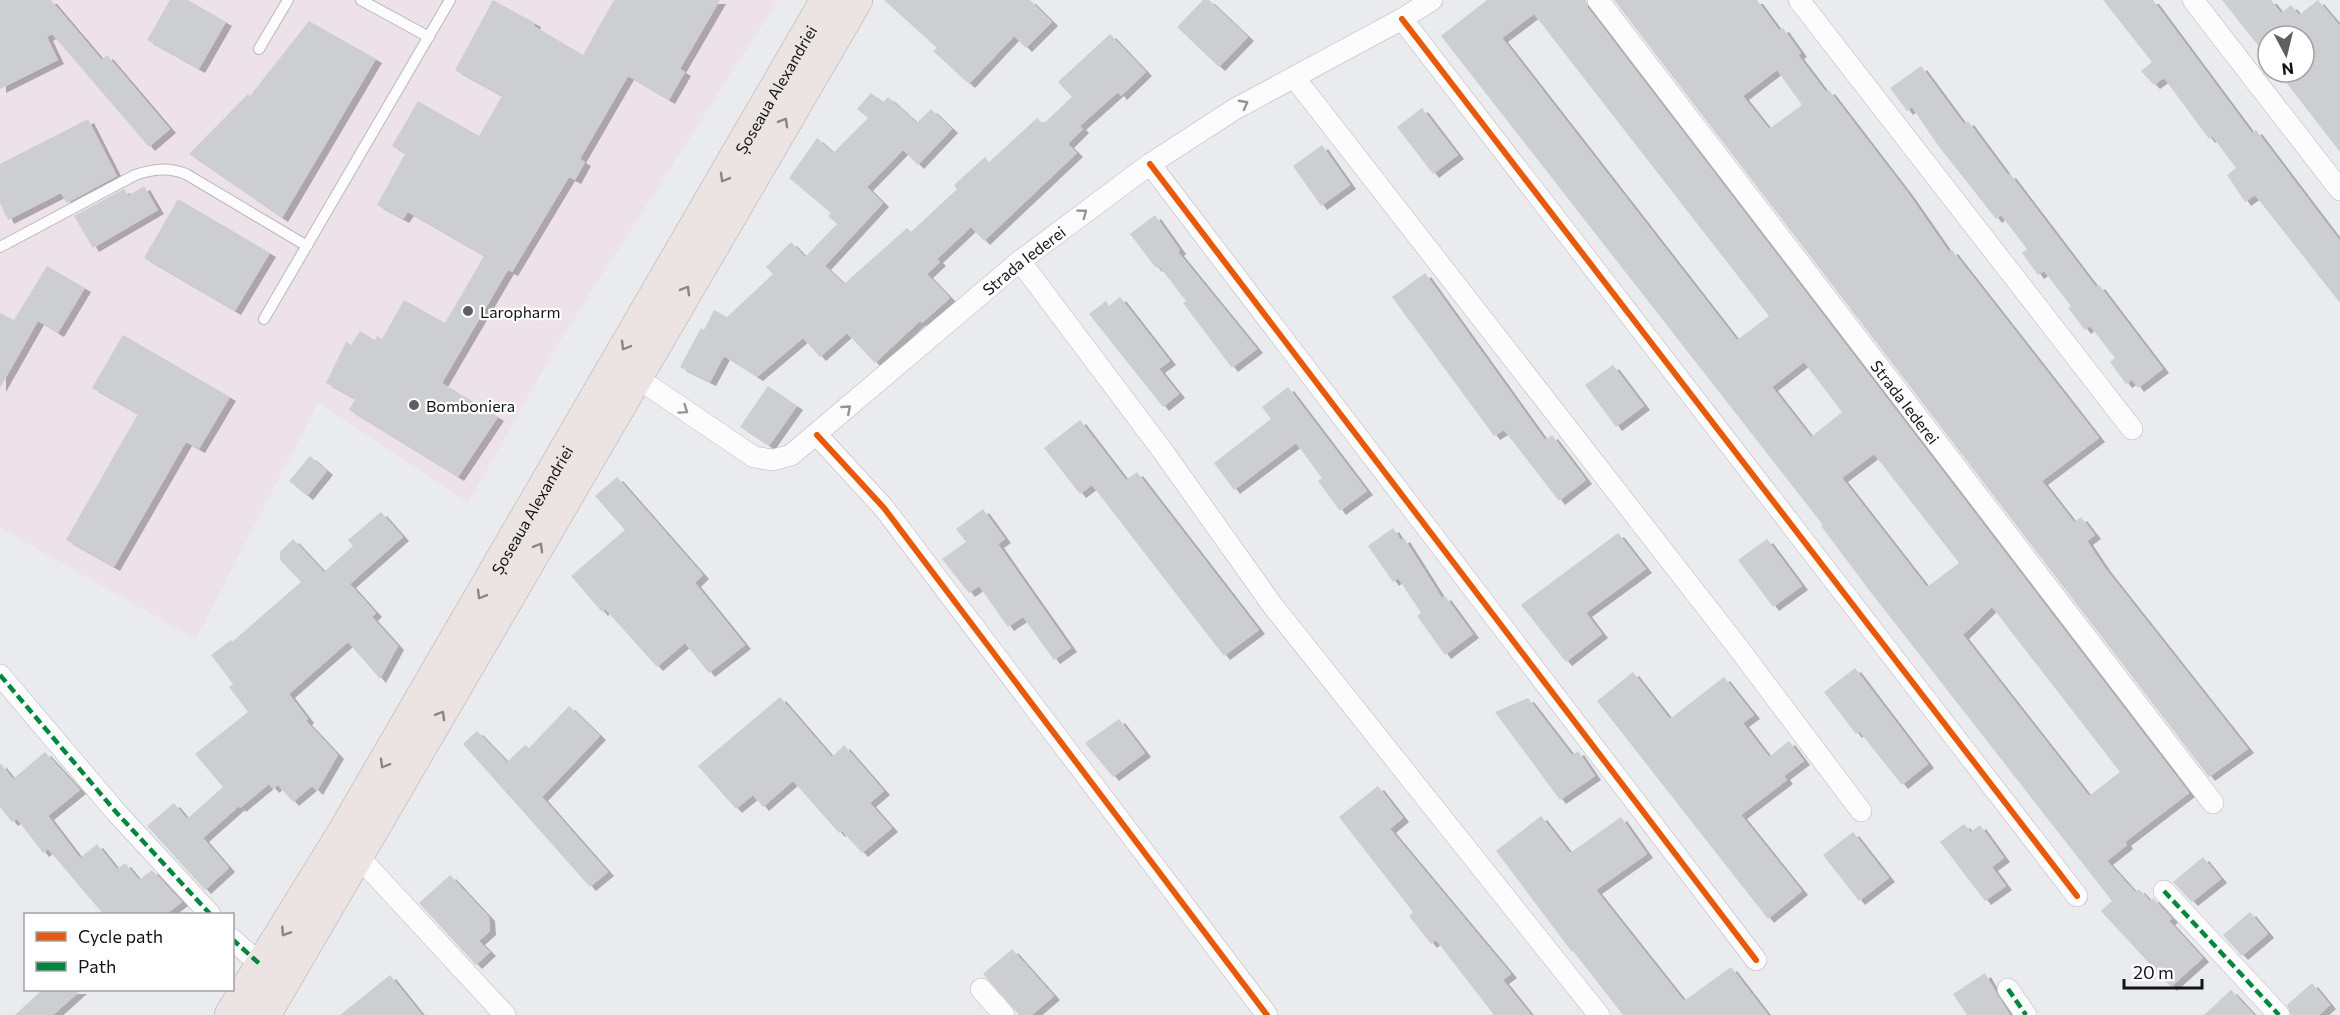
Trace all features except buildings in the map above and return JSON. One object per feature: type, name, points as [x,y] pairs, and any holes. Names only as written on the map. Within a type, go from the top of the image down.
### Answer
[{"type":"highway","name":"Șoseaua Alexandriei","points":[[231,1015],[343,834],[827,0]]},
{"type":"highway","name":"Șoseaua Alexandriei","points":[[264,1015],[856,0]]},
{"type":"street","name":"Strada Iederei","points":[[636,377],[754,457],[781,459],[803,447],[1020,261],[1150,164],[1235,109],[1402,20],[1432,0]]},
{"type":"street","name":"Strada Iederei","points":[[1598,0],[2213,803]]},
{"type":"street","points":[[1799,0],[2132,429]]},
{"type":"street","points":[[2193,0],[2337,181]]},
{"type":"street","points":[[1402,20],[2077,896]]},
{"type":"street","points":[[1294,77],[1733,641],[1861,811]]},
{"type":"street","points":[[1150,164],[1756,960]]},
{"type":"street","points":[[1020,261],[1162,450],[1273,606],[1599,1015]]},
{"type":"street","points":[[817,435],[884,508],[1267,1015]]},
{"type":"street","points":[[0,675],[116,812],[208,913]]},
{"type":"street","points":[[358,856],[505,1015]]},
{"type":"street","points":[[2164,891],[2279,1015]]},
{"type":"street","points":[[234,941],[262,966]]},
{"type":"street","points":[[981,989],[1004,1015]]},
{"type":"street","points":[[2008,989],[2026,1015]]},
{"type":"lane","points":[[259,49],[288,0]]},
{"type":"lane","points":[[362,0],[429,37]]},
{"type":"lane","points":[[264,319],[450,0]]},
{"type":"lane","points":[[0,247],[135,175],[153,169],[174,169],[186,174],[307,246]]},
{"type":"shaded area","points":[[19,0],[778,0],[556,347],[468,503],[318,403],[196,639],[0,528],[0,15]]},
{"type":"marked path","points":[[0,675],[116,812],[209,913]]},
{"type":"marked path","points":[[2164,891],[2279,1015]]},
{"type":"marked path","points":[[234,941],[262,966]]},
{"type":"marked path","points":[[2008,989],[2026,1015]]},
{"type":"cycle path","points":[[1402,19],[2077,896]]},
{"type":"cycle path","points":[[1150,164],[1756,960]]},
{"type":"cycle path","points":[[817,435],[884,508],[1267,1015]]},
{"type":"place","name":"Laropharm","points":[[468,311]]},
{"type":"place","name":"Bomboniera","points":[[414,405]]}]
